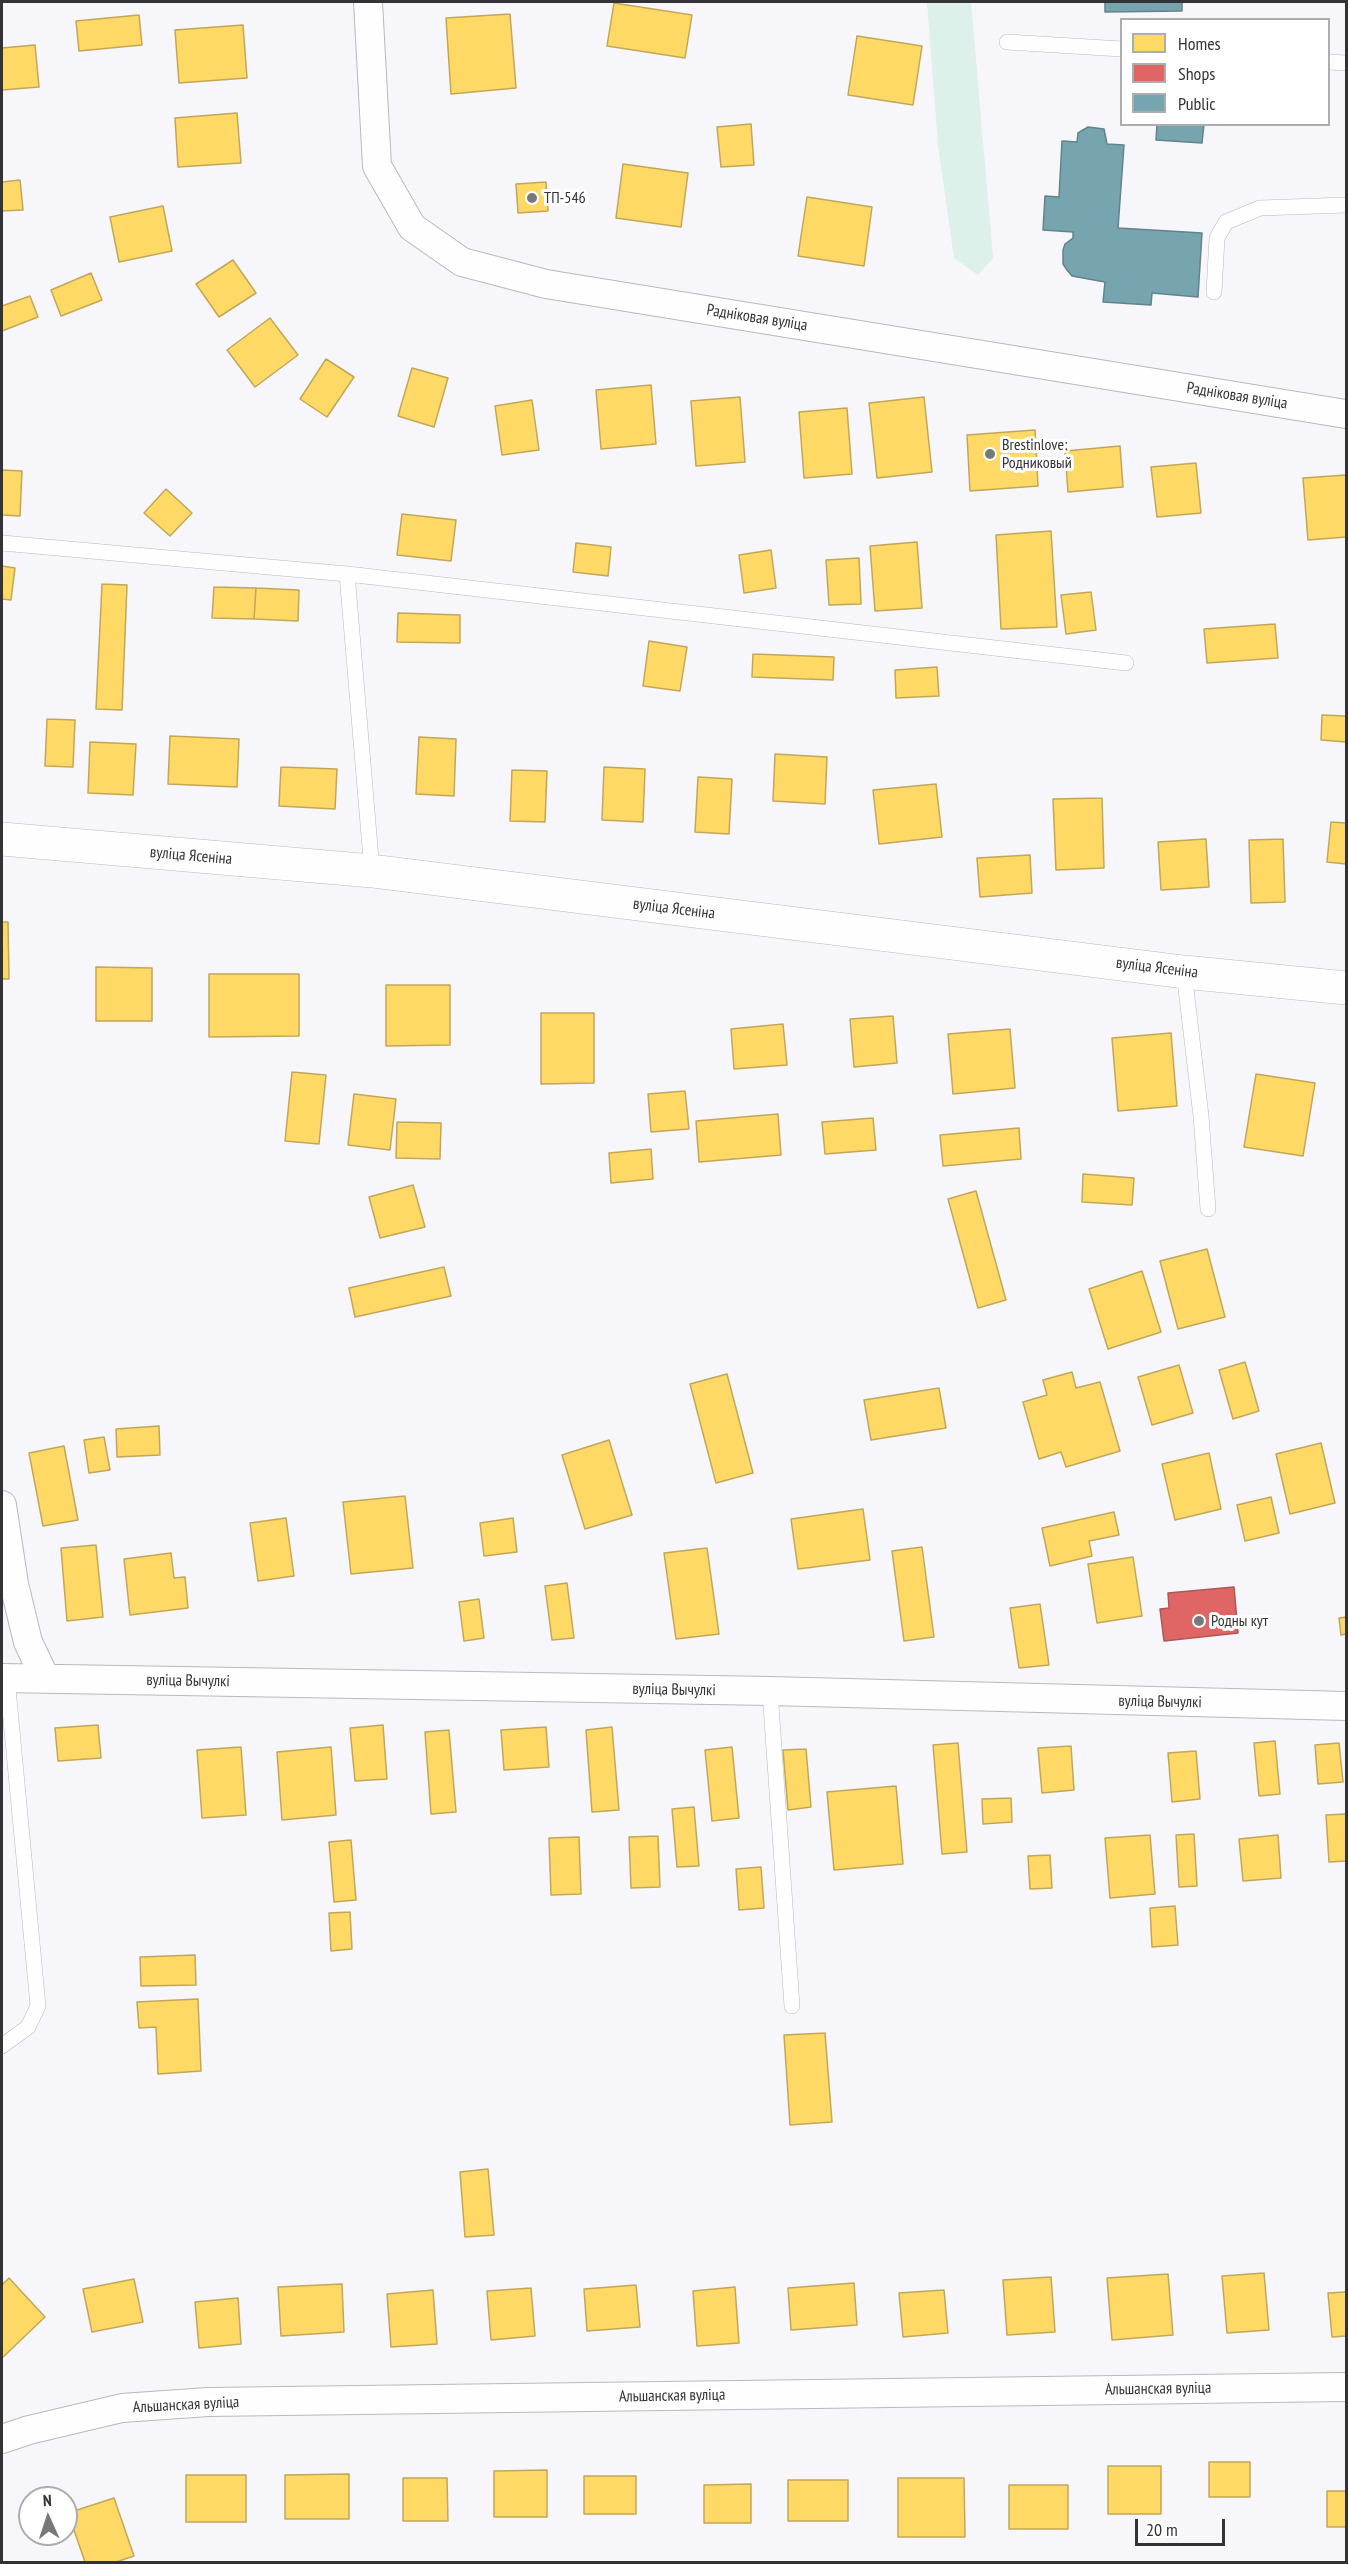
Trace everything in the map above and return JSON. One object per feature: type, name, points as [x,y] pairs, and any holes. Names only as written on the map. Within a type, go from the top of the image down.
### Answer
[{"type":"street","name":"Радніковая вуліца","points":[[368,2],[377,166],[412,227],[462,262],[546,284],[1347,414]]},
{"type":"street","name":"вуліца Ясеніна","points":[[2,839],[372,872],[1184,972],[1347,988]]},
{"type":"street","points":[[2,1505],[14,1584],[28,1642],[45,1678]]},
{"type":"street","name":"вуліца Вычулкі","points":[[4,1678],[770,1691],[1347,1706]]},
{"type":"street","name":"Альшанская вуліца","points":[[2,2439],[29,2430],[122,2408],[208,2402],[1347,2387]]},
{"type":"lane","points":[[1007,42],[1120,49]]},
{"type":"lane","points":[[1330,62],[1347,63]]},
{"type":"lane","points":[[1214,292],[1217,238],[1226,222],[1260,208],[1347,205]]},
{"type":"lane","points":[[2,543],[347,574],[1126,663]]},
{"type":"lane","points":[[347,574],[372,872]]},
{"type":"lane","points":[[1184,972],[1201,1116],[1208,1209]]},
{"type":"lane","points":[[2,2046],[27,2027],[38,2006],[4,1678]]},
{"type":"lane","points":[[770,1691],[792,2006]]},
{"type":"shaded area","points":[[927,2],[971,2],[993,258],[978,275],[954,258],[938,145]]},
{"type":"building: Homes","points":[[614,3],[692,15],[685,58],[607,46]]},
{"type":"building: Homes","points":[[510,14],[516,88],[451,94],[446,18]]},
{"type":"building: Homes","points":[[139,15],[142,45],[79,51],[76,21]]},
{"type":"building: Homes","points":[[243,25],[247,78],[179,83],[175,30]]},
{"type":"building: Homes","points":[[857,36],[922,46],[913,105],[848,95]]},
{"type":"building: Homes","points":[[35,45],[39,87],[2,90],[2,48]]},
{"type":"building: Homes","points":[[237,113],[241,163],[178,167],[175,118]]},
{"type":"building: Homes","points":[[751,124],[754,165],[721,167],[717,127]]},
{"type":"building: Homes","points":[[623,164],[688,173],[681,227],[616,218]]},
{"type":"building: Homes","points":[[20,180],[23,210],[2,211],[2,182]]},
{"type":"building: Homes","name":"ТП-546","points":[[546,182],[548,211],[518,213],[516,184]]},
{"type":"building: Homes","points":[[807,197],[872,207],[864,266],[798,256]]},
{"type":"building: Homes","points":[[163,206],[172,251],[119,262],[110,217]]},
{"type":"building: Homes","points":[[233,260],[256,293],[219,317],[196,284]]},
{"type":"building: Homes","points":[[91,273],[102,300],[61,316],[51,290]]},
{"type":"building: Homes","points":[[30,296],[38,317],[2,331],[2,306]]},
{"type":"building: Homes","points":[[270,318],[298,355],[255,387],[227,350]]},
{"type":"building: Homes","points":[[326,359],[354,377],[327,417],[300,399]]},
{"type":"building: Homes","points":[[412,368],[448,378],[434,427],[398,416]]},
{"type":"building: Homes","points":[[651,385],[656,444],[601,449],[596,390]]},
{"type":"building: Homes","points":[[740,397],[745,462],[696,466],[691,401]]},
{"type":"building: Homes","points":[[924,397],[932,472],[877,478],[869,403]]},
{"type":"building: Homes","points":[[532,400],[539,450],[502,455],[495,406]]},
{"type":"building: Homes","points":[[847,408],[852,474],[804,478],[799,412]]},
{"type":"building: Homes","points":[[1035,430],[1038,486],[970,491],[967,435]]},
{"type":"building: Homes","points":[[1120,446],[1123,487],[1068,492],[1065,451]]},
{"type":"building: Homes","points":[[1196,463],[1201,513],[1157,517],[1151,467]]},
{"type":"building: Homes","points":[[2,470],[22,471],[20,516],[2,515]]},
{"type":"building: Homes","points":[[1346,475],[1346,537],[1308,540],[1303,478]]},
{"type":"building: Homes","points":[[166,489],[192,513],[170,536],[144,513]]},
{"type":"building: Homes","points":[[402,514],[456,520],[451,561],[397,555]]},
{"type":"building: Homes","points":[[1051,531],[1057,627],[1001,629],[996,535]]},
{"type":"building: Homes","points":[[917,542],[922,608],[875,611],[870,546]]},
{"type":"building: Homes","points":[[576,543],[611,547],[608,576],[573,572]]},
{"type":"building: Homes","points":[[771,550],[776,588],[744,593],[739,555]]},
{"type":"building: Homes","points":[[859,558],[861,604],[829,605],[826,560]]},
{"type":"building: Homes","points":[[2,566],[15,568],[11,600],[2,599]]},
{"type":"building: Homes","points":[[102,584],[127,585],[122,710],[96,709]]},
{"type":"building: Homes","points":[[214,587],[256,588],[254,619],[212,618]]},
{"type":"building: Homes","points":[[256,588],[299,590],[298,621],[254,619]]},
{"type":"building: Homes","points":[[1091,592],[1096,630],[1066,634],[1061,595]]},
{"type":"building: Homes","points":[[398,613],[460,615],[460,643],[397,642]]},
{"type":"building: Homes","points":[[1275,624],[1278,658],[1207,663],[1204,629]]},
{"type":"building: Homes","points":[[649,641],[687,647],[680,691],[643,686]]},
{"type":"building: Homes","points":[[753,654],[834,657],[833,680],[752,677]]},
{"type":"building: Homes","points":[[937,667],[939,696],[896,698],[895,670]]},
{"type":"building: Homes","points":[[1322,715],[1346,716],[1346,742],[1321,740]]},
{"type":"building: Homes","points":[[47,719],[75,720],[73,767],[45,766]]},
{"type":"building: Homes","points":[[170,736],[239,739],[237,787],[168,784]]},
{"type":"building: Homes","points":[[419,737],[456,739],[454,796],[416,794]]},
{"type":"building: Homes","points":[[90,742],[136,744],[133,795],[88,793]]},
{"type":"building: Homes","points":[[775,754],[827,757],[825,804],[773,801]]},
{"type":"building: Homes","points":[[281,767],[337,769],[335,809],[279,806]]},
{"type":"building: Homes","points":[[604,767],[645,769],[643,822],[602,820]]},
{"type":"building: Homes","points":[[512,770],[547,771],[545,822],[510,821]]},
{"type":"building: Homes","points":[[698,777],[732,779],[729,834],[695,832]]},
{"type":"building: Homes","points":[[936,784],[942,837],[879,844],[873,790]]},
{"type":"building: Homes","points":[[1102,798],[1104,868],[1056,870],[1053,799]]},
{"type":"building: Homes","points":[[1331,822],[1346,823],[1346,864],[1327,862]]},
{"type":"building: Homes","points":[[1206,839],[1209,887],[1161,890],[1158,842]]},
{"type":"building: Homes","points":[[1283,839],[1285,902],[1251,903],[1249,840]]},
{"type":"building: Homes","points":[[1030,855],[1032,893],[980,897],[977,858]]},
{"type":"building: Homes","points":[[2,922],[8,922],[9,979],[2,979]]},
{"type":"building: Homes","points":[[96,967],[152,968],[152,1021],[96,1021]]},
{"type":"building: Homes","points":[[209,974],[299,974],[299,1036],[209,1037]]},
{"type":"building: Homes","points":[[386,985],[450,985],[450,1045],[386,1046]]},
{"type":"building: Homes","points":[[541,1013],[594,1013],[594,1083],[541,1084]]},
{"type":"building: Homes","points":[[893,1016],[897,1063],[854,1067],[850,1019]]},
{"type":"building: Homes","points":[[783,1024],[787,1065],[734,1069],[731,1029]]},
{"type":"building: Homes","points":[[1010,1029],[1015,1088],[953,1094],[948,1034]]},
{"type":"building: Homes","points":[[1171,1033],[1177,1106],[1118,1111],[1112,1038]]},
{"type":"building: Homes","points":[[292,1072],[326,1075],[319,1144],[285,1141]]},
{"type":"building: Homes","points":[[1256,1074],[1315,1083],[1303,1156],[1244,1147]]},
{"type":"building: Homes","points":[[685,1091],[689,1129],[651,1132],[648,1094]]},
{"type":"building: Homes","points":[[354,1094],[396,1099],[390,1150],[348,1145]]},
{"type":"building: Homes","points":[[778,1114],[781,1155],[699,1162],[696,1121]]},
{"type":"building: Homes","points":[[873,1118],[876,1150],[825,1154],[822,1122]]},
{"type":"building: Homes","points":[[397,1122],[441,1123],[440,1159],[396,1158]]},
{"type":"building: Homes","points":[[1019,1128],[1021,1159],[943,1166],[940,1135]]},
{"type":"building: Homes","points":[[651,1149],[653,1179],[611,1183],[609,1153]]},
{"type":"building: Homes","points":[[1083,1174],[1134,1178],[1132,1205],[1082,1202]]},
{"type":"building: Homes","points":[[413,1185],[425,1227],[380,1238],[369,1197]]},
{"type":"building: Homes","points":[[976,1191],[1006,1300],[978,1308],[948,1199]]},
{"type":"building: Homes","points":[[1207,1249],[1225,1317],[1178,1329],[1160,1261]]},
{"type":"building: Homes","points":[[444,1267],[451,1296],[355,1317],[349,1288]]},
{"type":"building: Homes","points":[[1142,1271],[1161,1332],[1108,1349],[1089,1289]]},
{"type":"building: Homes","points":[[1245,1362],[1259,1411],[1233,1419],[1219,1370]]},
{"type":"building: Homes","points":[[1179,1365],[1193,1413],[1152,1425],[1138,1377]]},
{"type":"building: Homes","points":[[1072,1372],[1076,1388],[1100,1382],[1120,1451],[1066,1467],[1061,1452],[1039,1459],[1023,1402],[1047,1395],[1043,1380]]},
{"type":"building: Homes","points":[[727,1374],[753,1473],[716,1483],[690,1384]]},
{"type":"building: Homes","points":[[939,1388],[946,1428],[871,1440],[864,1400]]},
{"type":"building: Homes","points":[[159,1426],[160,1455],[117,1457],[116,1429]]},
{"type":"building: Homes","points":[[104,1437],[110,1470],[89,1473],[84,1440]]},
{"type":"building: Homes","points":[[609,1440],[632,1515],[585,1529],[562,1455]]},
{"type":"building: Homes","points":[[1321,1443],[1335,1503],[1290,1514],[1276,1454]]},
{"type":"building: Homes","points":[[64,1446],[78,1520],[43,1526],[29,1453]]},
{"type":"building: Homes","points":[[1209,1453],[1221,1509],[1175,1520],[1162,1464]]},
{"type":"building: Homes","points":[[405,1496],[413,1568],[351,1574],[343,1502]]},
{"type":"building: Homes","points":[[1271,1497],[1279,1533],[1245,1541],[1237,1505]]},
{"type":"building: Homes","points":[[863,1509],[870,1560],[798,1569],[791,1519]]},
{"type":"building: Homes","points":[[1114,1512],[1119,1535],[1089,1541],[1092,1556],[1050,1566],[1042,1528]]},
{"type":"building: Homes","points":[[286,1518],[294,1576],[258,1581],[250,1523]]},
{"type":"building: Homes","points":[[513,1518],[517,1552],[484,1556],[480,1523]]},
{"type":"building: Homes","points":[[96,1545],[103,1617],[67,1621],[61,1548]]},
{"type":"building: Homes","points":[[922,1547],[934,1637],[904,1641],[892,1551]]},
{"type":"building: Homes","points":[[707,1548],[719,1634],[676,1639],[664,1553]]},
{"type":"building: Homes","points":[[171,1553],[174,1578],[185,1577],[188,1608],[130,1615],[124,1559]]},
{"type":"building: Homes","points":[[1133,1557],[1142,1616],[1097,1623],[1088,1564]]},
{"type":"building: Homes","points":[[567,1583],[574,1638],[552,1640],[545,1586]]},
{"type":"building: Homes","points":[[479,1599],[484,1638],[464,1641],[459,1602]]},
{"type":"building: Homes","points":[[1040,1604],[1049,1665],[1019,1668],[1010,1608]]},
{"type":"building: Homes","points":[[1346,1617],[1346,1634],[1341,1635],[1339,1618]]},
{"type":"building: Homes","points":[[98,1725],[101,1758],[58,1761],[55,1728]]},
{"type":"building: Homes","points":[[383,1725],[387,1779],[355,1781],[350,1728]]},
{"type":"building: Homes","points":[[546,1727],[549,1767],[504,1770],[501,1730]]},
{"type":"building: Homes","points":[[612,1727],[619,1810],[592,1812],[586,1730]]},
{"type":"building: Homes","points":[[449,1730],[456,1812],[431,1814],[425,1732]]},
{"type":"building: Homes","points":[[1275,1741],[1280,1794],[1259,1796],[1254,1743]]},
{"type":"building: Homes","points":[[958,1743],[967,1852],[942,1854],[933,1745]]},
{"type":"building: Homes","points":[[1339,1743],[1343,1782],[1318,1784],[1315,1745]]},
{"type":"building: Homes","points":[[1071,1746],[1074,1790],[1042,1793],[1038,1748]]},
{"type":"building: Homes","points":[[241,1747],[246,1815],[202,1818],[197,1750]]},
{"type":"building: Homes","points":[[331,1747],[336,1815],[282,1820],[277,1752]]},
{"type":"building: Homes","points":[[732,1747],[739,1818],[712,1821],[705,1750]]},
{"type":"building: Homes","points":[[806,1749],[811,1807],[788,1810],[783,1750]]},
{"type":"building: Homes","points":[[1196,1751],[1200,1799],[1172,1802],[1168,1753]]},
{"type":"building: Homes","points":[[896,1786],[903,1864],[834,1870],[827,1792]]},
{"type":"building: Homes","points":[[1011,1798],[1012,1822],[983,1824],[982,1799]]},
{"type":"building: Homes","points":[[694,1807],[699,1866],[677,1867],[672,1809]]},
{"type":"building: Homes","points":[[1346,1814],[1346,1861],[1329,1862],[1326,1815]]},
{"type":"building: Homes","points":[[1194,1834],[1197,1886],[1179,1887],[1176,1835]]},
{"type":"building: Homes","points":[[1150,1835],[1155,1894],[1110,1898],[1105,1838]]},
{"type":"building: Homes","points":[[1278,1835],[1281,1878],[1243,1881],[1239,1839]]},
{"type":"building: Homes","points":[[658,1836],[660,1887],[631,1888],[629,1837]]},
{"type":"building: Homes","points":[[579,1837],[581,1894],[551,1895],[549,1838]]},
{"type":"building: Homes","points":[[351,1840],[356,1900],[334,1902],[329,1842]]},
{"type":"building: Homes","points":[[1050,1855],[1052,1888],[1030,1889],[1028,1856]]},
{"type":"building: Homes","points":[[761,1867],[764,1908],[739,1910],[736,1869]]},
{"type":"building: Homes","points":[[1175,1906],[1178,1945],[1152,1947],[1150,1908]]},
{"type":"building: Homes","points":[[350,1912],[352,1949],[331,1951],[329,1913]]},
{"type":"building: Homes","points":[[195,1955],[196,1985],[141,1986],[140,1957]]},
{"type":"building: Homes","points":[[198,1999],[201,2071],[158,2074],[156,2027],[139,2028],[137,2002]]},
{"type":"building: Homes","points":[[825,2033],[832,2122],[790,2125],[784,2035]]},
{"type":"building: Homes","points":[[488,2169],[494,2235],[465,2237],[460,2172]]},
{"type":"building: Homes","points":[[1264,2273],[1269,2330],[1227,2333],[1222,2276]]},
{"type":"building: Homes","points":[[1168,2274],[1173,2335],[1112,2340],[1107,2278]]},
{"type":"building: Homes","points":[[1051,2277],[1055,2332],[1007,2335],[1003,2280]]},
{"type":"building: Homes","points":[[9,2278],[45,2317],[2,2358],[2,2285]]},
{"type":"building: Homes","points":[[134,2279],[143,2322],[92,2332],[83,2289]]},
{"type":"building: Homes","points":[[854,2283],[857,2325],[791,2330],[788,2288]]},
{"type":"building: Homes","points":[[342,2284],[344,2332],[281,2336],[278,2287]]},
{"type":"building: Homes","points":[[636,2285],[640,2327],[587,2331],[584,2289]]},
{"type":"building: Homes","points":[[735,2287],[739,2343],[697,2346],[693,2291]]},
{"type":"building: Homes","points":[[531,2288],[535,2336],[491,2340],[487,2291]]},
{"type":"building: Homes","points":[[433,2290],[437,2344],[391,2347],[387,2294]]},
{"type":"building: Homes","points":[[944,2290],[948,2333],[903,2337],[899,2293]]},
{"type":"building: Homes","points":[[1346,2292],[1346,2336],[1332,2337],[1328,2293]]},
{"type":"building: Homes","points":[[238,2298],[241,2344],[199,2348],[195,2302]]},
{"type":"building: Homes","points":[[1209,2462],[1250,2462],[1250,2497],[1209,2497]]},
{"type":"building: Homes","points":[[1108,2466],[1161,2466],[1161,2514],[1108,2514]]},
{"type":"building: Homes","points":[[547,2470],[547,2517],[494,2517],[494,2471]]},
{"type":"building: Homes","points":[[349,2474],[349,2519],[285,2519],[285,2475]]},
{"type":"building: Homes","points":[[186,2475],[246,2475],[246,2522],[186,2522]]},
{"type":"building: Homes","points":[[584,2476],[636,2476],[636,2514],[584,2514]]},
{"type":"building: Homes","points":[[403,2478],[447,2478],[448,2521],[403,2521]]},
{"type":"building: Homes","points":[[898,2478],[964,2478],[965,2537],[898,2537]]},
{"type":"building: Homes","points":[[788,2480],[848,2480],[848,2521],[788,2521]]},
{"type":"building: Homes","points":[[751,2484],[751,2523],[704,2523],[704,2485]]},
{"type":"building: Homes","points":[[1009,2485],[1068,2485],[1068,2529],[1009,2529]]},
{"type":"building: Homes","points":[[1327,2491],[1346,2491],[1346,2527],[1327,2527]]},
{"type":"building: Homes","points":[[114,2498],[134,2556],[116,2562],[85,2562],[78,2542],[78,2510]]},
{"type":"building: Shops","name":"Родны кут","points":[[1234,1587],[1238,1633],[1164,1641],[1160,1609],[1169,1608],[1168,1593]]},
{"type":"building: Public","points":[[1105,2],[1182,2],[1182,11],[1105,12]]},
{"type":"building: Public","points":[[1157,126],[1204,126],[1202,143],[1156,140]]},
{"type":"building: Public","points":[[1088,127],[1104,129],[1107,144],[1124,145],[1118,228],[1202,233],[1198,297],[1152,293],[1151,305],[1103,302],[1105,282],[1072,276],[1063,264],[1063,250],[1065,244],[1073,238],[1073,232],[1043,230],[1045,196],[1059,197],[1062,141],[1077,142],[1078,133]]},
{"type":"place","name":"ТП-546","points":[[532,198]]},
{"type":"place","name":"Brestinlove: Родниковый","points":[[990,454]]},
{"type":"place","name":"Родны кут","points":[[1199,1621]]}]
